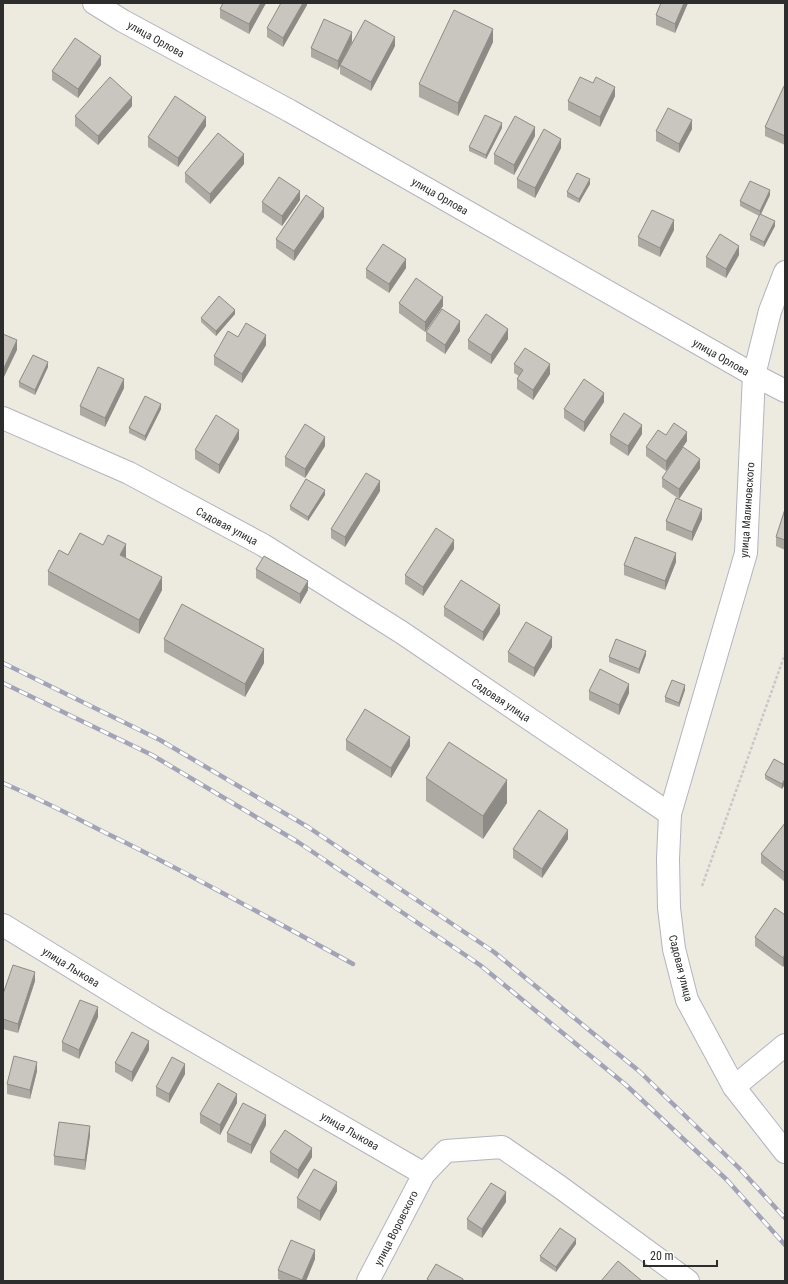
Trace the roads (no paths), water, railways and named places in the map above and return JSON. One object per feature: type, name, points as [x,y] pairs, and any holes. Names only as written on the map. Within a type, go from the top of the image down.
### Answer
[{"type":"street","name":"улица Орлова","points":[[94,3],[130,25],[290,111],[754,376],[785,392]]},
{"type":"street","name":"улица Малиновского","points":[[670,814],[746,553],[754,376],[770,311],[785,272]]},
{"type":"street","name":"Садовая улица","points":[[3,418],[129,473],[263,546],[401,632],[670,814],[668,858],[669,908],[674,949],[687,1000],[734,1087],[785,1152]]},
{"type":"street","name":"улица Лыкова","points":[[3,925],[152,1017],[424,1174]]},
{"type":"street","points":[[734,1087],[785,1045]]},
{"type":"street","points":[[424,1174],[446,1151],[502,1147],[688,1281]]},
{"type":"street","name":"улица Воровского","points":[[368,1281],[424,1174]]},
{"type":"railway","points":[[3,663],[160,740],[308,827],[494,952],[639,1071],[739,1168],[785,1218]]},
{"type":"railway","points":[[3,683],[152,755],[298,842],[480,965],[626,1085],[727,1180],[785,1245]]},
{"type":"railway","points":[[3,783],[58,809],[233,898],[353,964]]}]
